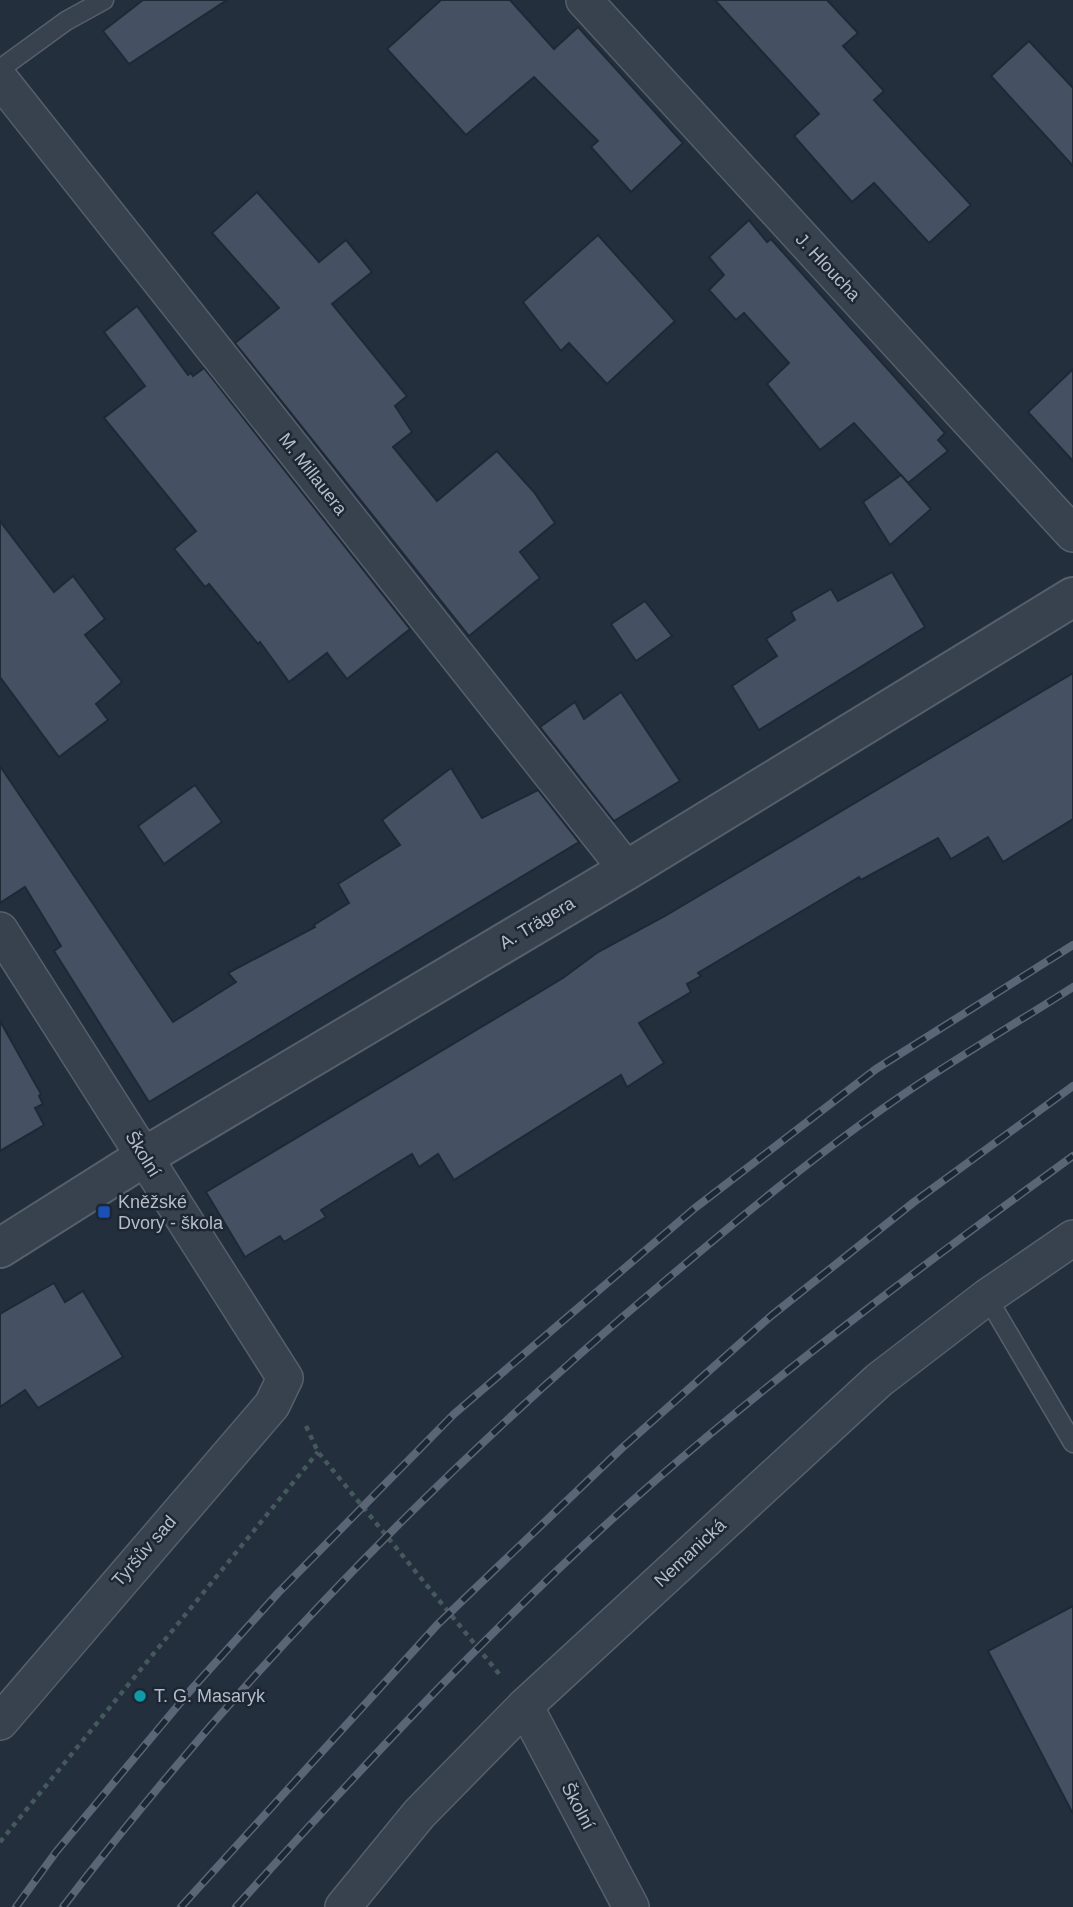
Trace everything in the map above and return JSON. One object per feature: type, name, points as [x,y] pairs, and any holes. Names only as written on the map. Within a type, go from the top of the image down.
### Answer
[{"type":"street","name":"J. Hloucha","points":[[584,0],[1073,534]]},
{"type":"street","name":"M. Millauera","points":[[0,79],[626,870]]},
{"type":"street","name":"A. Trägera","points":[[0,1248],[144,1157],[626,870],[1073,597]]},
{"type":"street","name":"Školní","points":[[0,930],[285,1378]]},
{"type":"street","name":"Nemanická","points":[[343,1907],[419,1814],[525,1706],[879,1380],[987,1297],[1073,1238]]},
{"type":"street","name":"Tyršův sad","points":[[0,1722],[272,1405],[285,1378]]},
{"type":"street","name":"Školní","points":[[525,1706],[631,1907]]},
{"type":"lane","points":[[0,69],[66,21],[104,0]]},
{"type":"lane","points":[[987,1297],[1073,1443]]},
{"type":"path","points":[[285,1378],[318,1452],[525,1706]]},
{"type":"path","points":[[0,1842],[318,1452]]},
{"type":"building","points":[[143,0],[227,0],[129,64],[103,31]]},
{"type":"building","points":[[441,0],[510,0],[554,49],[578,27],[683,143],[631,192],[591,147],[598,141],[534,77],[466,135],[387,49]]},
{"type":"building","points":[[715,0],[827,0],[858,33],[843,46],[884,91],[874,100],[971,205],[929,243],[874,183],[852,202],[794,136],[819,114]]},
{"type":"building","points":[[1029,41],[1073,88],[1073,166],[991,76]]},
{"type":"building","points":[[257,192],[319,262],[346,240],[372,272],[332,304],[407,396],[395,406],[412,432],[393,447],[437,501],[497,451],[534,492],[555,523],[520,552],[540,578],[469,636],[235,343],[279,308],[212,233]]},
{"type":"building","points":[[749,220],[767,242],[771,239],[945,433],[938,440],[948,451],[908,483],[854,423],[820,450],[767,384],[789,363],[744,313],[736,320],[709,290],[724,275],[709,257]]},
{"type":"building","points":[[598,235],[675,321],[607,384],[569,343],[561,351],[523,302]]},
{"type":"building","points":[[137,306],[188,375],[191,373],[193,376],[204,368],[410,629],[347,679],[327,653],[289,682],[260,642],[258,644],[209,584],[205,587],[174,549],[196,531],[104,418],[145,386],[104,332]]},
{"type":"building","points":[[1073,369],[1073,461],[1028,412]]},
{"type":"building","points":[[901,475],[931,509],[890,545],[863,502]]},
{"type":"building","points":[[0,521],[54,592],[73,576],[105,619],[85,635],[122,682],[96,704],[108,720],[59,757],[0,677]]},
{"type":"building","points":[[892,572],[925,627],[759,730],[732,686],[777,656],[766,639],[795,620],[791,612],[831,589],[838,601]]},
{"type":"building","points":[[645,601],[672,636],[636,661],[611,624]]},
{"type":"building","points":[[1073,673],[1073,819],[1003,862],[988,837],[951,859],[938,838],[861,880],[859,877],[698,973],[701,976],[687,984],[691,992],[639,1023],[664,1063],[627,1087],[621,1075],[454,1180],[438,1154],[419,1167],[412,1154],[321,1210],[326,1217],[284,1242],[280,1236],[245,1257],[206,1192],[563,978],[598,952],[665,916]]},
{"type":"building","points":[[621,692],[680,781],[614,821],[540,727],[575,702],[584,719]]},
{"type":"building","points":[[0,766],[173,1022],[236,982],[228,973],[315,927],[314,925],[349,903],[338,884],[400,845],[382,820],[451,768],[482,818],[538,790],[579,842],[149,1102],[54,951],[61,946],[25,887],[0,903]]},
{"type":"building","points":[[195,785],[222,822],[164,864],[138,826]]},
{"type":"building","points":[[0,1021],[41,1094],[39,1096],[43,1104],[35,1108],[44,1125],[0,1151]]},
{"type":"building","points":[[54,1283],[65,1302],[83,1291],[123,1357],[38,1408],[25,1390],[0,1407],[0,1314]]},
{"type":"building","points":[[1073,1606],[1073,1814],[988,1651]]},
{"type":"railway","points":[[16,1907],[56,1852],[190,1691],[278,1593],[454,1414],[695,1208],[876,1069],[1073,945]]},
{"type":"railway","points":[[63,1907],[199,1739],[270,1659],[420,1503],[577,1356],[806,1165],[919,1084],[1073,987]]},
{"type":"railway","points":[[181,1907],[437,1625],[622,1448],[771,1316],[914,1202],[1073,1086]]},
{"type":"railway","points":[[236,1907],[440,1687],[601,1529],[707,1436],[810,1353],[1073,1156]]},
{"type":"place","name":"Kněžské Dvory - škola","points":[[104,1212]]},
{"type":"place","name":"T. G. Masaryk","points":[[140,1696]]}]
